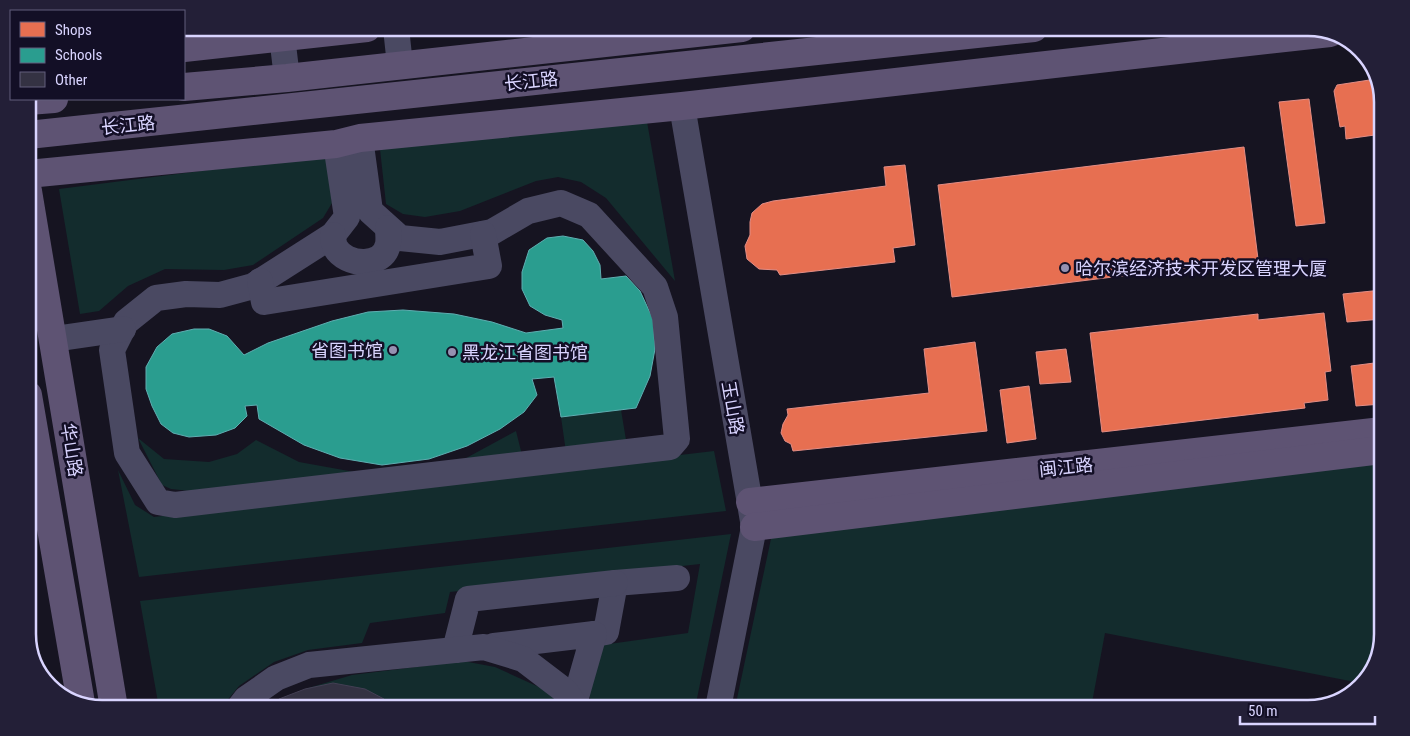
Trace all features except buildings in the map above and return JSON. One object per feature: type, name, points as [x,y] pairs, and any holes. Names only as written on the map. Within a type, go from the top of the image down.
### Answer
[{"type":"main road","points":[[185,48],[257,36]]},
{"type":"main road","name":"长江路","points":[[185,87],[400,65],[626,36]]},
{"type":"main road","name":"长江路","points":[[36,134],[959,36]]},
{"type":"main road","points":[[36,173],[682,106],[1303,36]]},
{"type":"main road","name":"华山路","points":[[36,237],[113,700]]},
{"type":"main road","name":"闽江路","points":[[752,514],[1374,432]]},
{"type":"main road","name":"华山路","points":[[36,441],[80,695]]},
{"type":"main road","name":"闽江路","points":[[752,514],[1374,451]]},
{"type":"street","points":[[282,36],[287,78]]},
{"type":"street","points":[[397,36],[400,65]]},
{"type":"street","name":"玉山路","points":[[682,106],[752,514],[719,700]]},
{"type":"street","points":[[348,141],[340,226],[335,248],[348,260],[365,264],[379,258],[388,245],[381,222],[359,212],[340,226],[253,286],[220,295],[186,294],[156,298],[126,322],[112,350],[127,453],[158,502],[175,505],[670,447],[677,439],[665,317],[655,288],[589,215],[561,203],[528,211],[492,232],[483,234],[440,242],[400,238],[370,211],[348,141]]},
{"type":"street","points":[[260,281],[264,302],[489,266],[483,234]]},
{"type":"street","points":[[54,339],[123,329]]},
{"type":"street","points":[[454,650],[468,599],[677,578]]},
{"type":"street","points":[[245,700],[276,678],[310,664],[484,647],[606,632],[615,583]]},
{"type":"street","points":[[578,700],[594,634]]},
{"type":"street","points":[[484,647],[523,659],[565,691],[572,700]]},
{"type":"green space","points":[[646,116],[675,281],[606,198],[581,182],[558,177],[536,181],[460,211],[425,217],[403,214],[386,204],[380,149]]},
{"type":"green space","points":[[326,155],[332,203],[323,218],[253,265],[224,270],[165,269],[128,286],[99,311],[80,314],[59,189]]},
{"type":"green space","points":[[621,410],[627,446],[566,452],[561,417]]},
{"type":"green space","points":[[516,431],[522,455],[457,463]]},
{"type":"green space","points":[[138,438],[164,459],[209,462],[237,454],[256,440],[299,462],[360,473],[190,491],[171,489],[162,485]]},
{"type":"green space","points":[[714,451],[726,511],[139,577],[118,470],[135,505],[154,517]]},
{"type":"green space","points":[[1374,459],[1373,642],[1367,663],[1352,682],[1105,633],[1092,700],[737,700],[772,534]]},
{"type":"green space","points":[[731,534],[697,700],[591,700],[589,696],[602,645],[688,633],[700,564],[450,592],[445,613],[370,623],[362,643],[308,650],[274,662],[239,686],[228,700],[158,700],[140,601]]},
{"type":"green space","points":[[463,661],[495,667],[541,688],[556,700],[385,700],[305,689],[352,675]]},
{"type":"place","name":"哈尔滨经济技术开发区管理大厦","points":[[1065,268]]},
{"type":"place","name":"省图书馆","points":[[393,350]]},
{"type":"place","name":"黑龙江省图书馆","points":[[452,352]]}]
